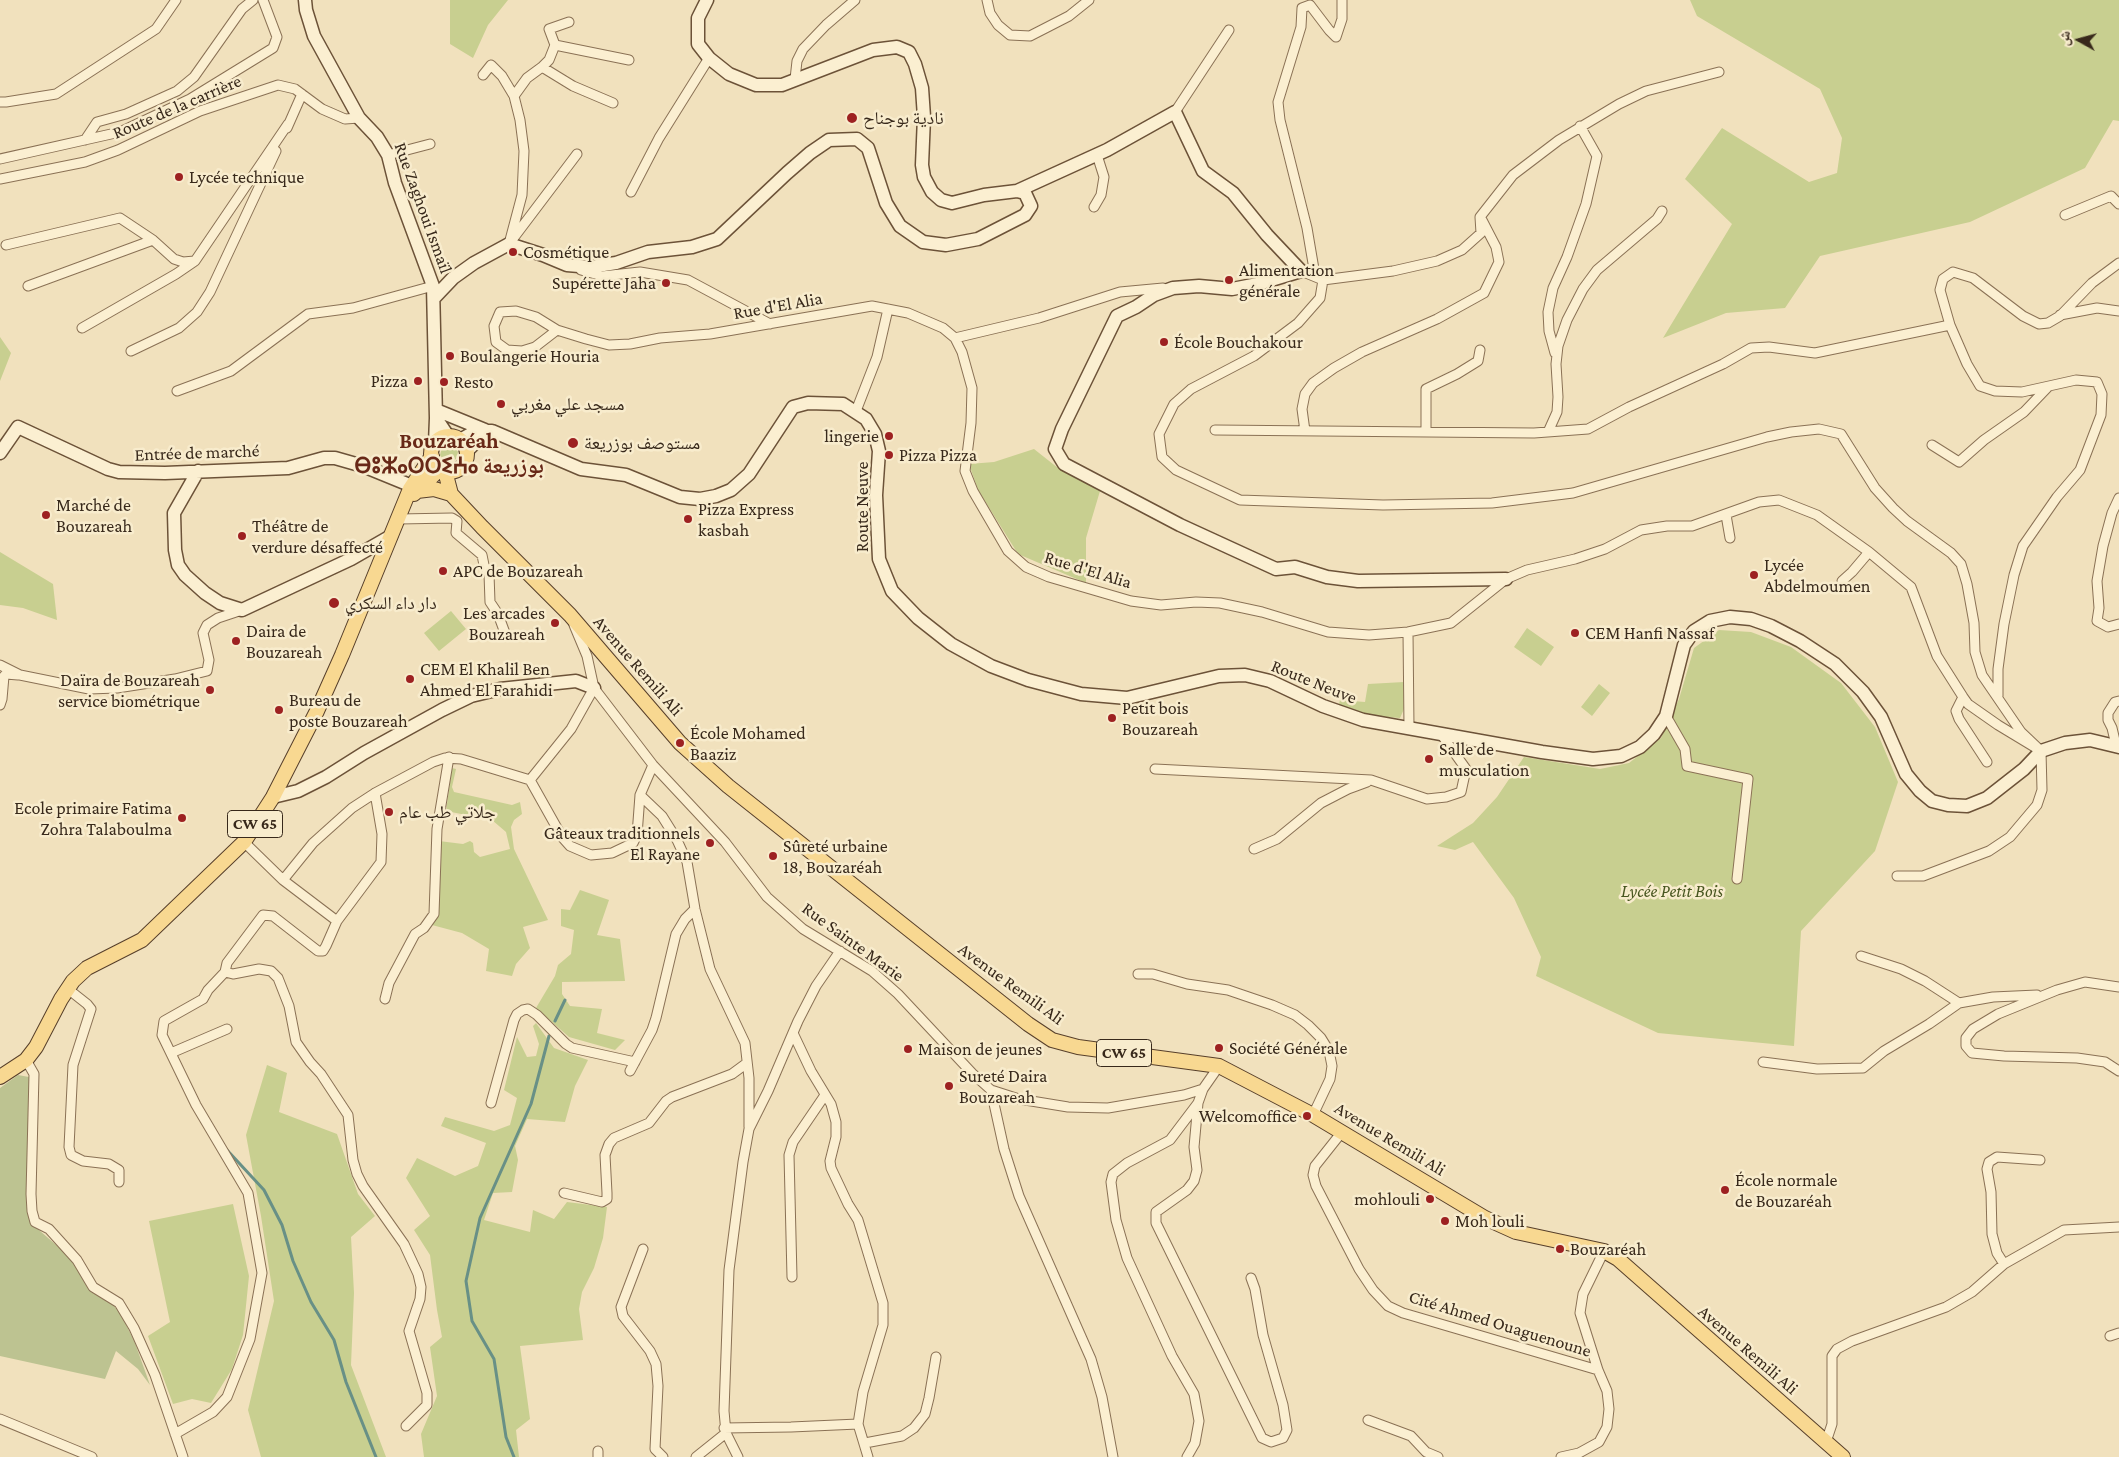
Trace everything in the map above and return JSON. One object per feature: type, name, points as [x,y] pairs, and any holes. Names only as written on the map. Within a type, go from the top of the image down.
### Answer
[{"type":"main road","points":[[438,439],[458,442],[464,464],[448,470],[414,488],[438,439]]},
{"type":"main road","points":[[433,450],[433,462],[448,470]]},
{"type":"main road","name":"Avenue Remili Ali","points":[[448,470],[451,494],[482,528],[570,615],[680,743],[728,786],[1028,1024],[1052,1040],[1078,1047],[1219,1066],[1313,1115],[1485,1218],[1516,1232],[1604,1251],[1618,1259],[1843,1457]]},
{"type":"main road","points":[[414,488],[434,489],[451,494]]},
{"type":"main road","name":"CW 65","points":[[26,1060],[36,1047],[74,981],[88,968],[130,947],[153,931],[244,842],[273,797],[320,703],[390,536],[414,488]]},
{"type":"main road","points":[[0,1077],[26,1060]]},
{"type":"street","points":[[0,102],[56,94],[156,29],[176,0]]},
{"type":"street","points":[[85,140],[97,122],[126,114],[177,91],[194,77],[242,9],[253,0]]},
{"type":"street","points":[[0,159],[120,132],[190,99],[273,48],[276,37],[263,0]]},
{"type":"street","name":"Rue Zaghoui Ismaïl","points":[[305,0],[314,36],[359,118],[377,137],[388,155],[395,183],[433,292],[436,414],[433,450]]},
{"type":"street","points":[[707,0],[698,18],[698,44],[708,58],[730,74],[756,85],[782,85],[873,50],[897,47],[910,52],[922,88],[924,117],[922,165],[924,177],[932,192],[940,200],[952,203],[984,195],[1017,191],[1097,155],[1175,112],[1229,30]]},
{"type":"street","points":[[795,79],[797,61],[803,49],[854,0]]},
{"type":"street","points":[[987,0],[990,13],[998,25],[1010,34],[1030,36],[1069,16],[1089,0]]},
{"type":"street","points":[[1342,0],[1342,20],[1336,37],[1310,4],[1302,8],[1300,27],[1278,102],[1280,120],[1319,278],[1320,298],[1298,323],[1254,356],[1191,390],[1174,404],[1159,434],[1162,457],[1176,470],[1240,500],[1383,505],[1492,503],[1573,493],[1767,437],[1792,432],[1819,429],[1841,434],[1876,488],[1893,508],[1907,521],[1951,553],[1961,564],[1969,594],[1977,660],[1982,675],[2021,732],[2041,751],[2042,790],[2037,805],[2010,837],[1989,851],[1923,876],[1898,876]]},
{"type":"street","points":[[514,96],[527,78],[549,60],[555,45],[549,29],[568,22]]},
{"type":"street","points":[[555,45],[629,60]]},
{"type":"street","points":[[631,192],[667,125],[708,58]]},
{"type":"street","points":[[483,76],[491,66],[502,76],[514,96],[524,151],[522,195],[509,244]]},
{"type":"street","points":[[542,67],[573,86],[613,102]]},
{"type":"street","points":[[1175,112],[1202,171],[1232,193],[1267,235],[1301,271],[1319,278],[1393,271],[1437,261],[1462,250],[1480,233],[1480,217],[1513,175],[1558,140],[1619,104],[1646,91],[1719,72]]},
{"type":"street","name":"Route de la carrière","points":[[0,179],[84,162],[118,150],[200,111],[278,85],[295,89],[322,109],[345,119],[359,118]]},
{"type":"street","points":[[131,351],[179,328],[197,312],[210,292],[302,94]]},
{"type":"street","points":[[82,328],[195,261],[288,124]]},
{"type":"street","points":[[1548,432],[1556,412],[1558,397],[1556,358],[1549,331],[1548,312],[1553,288],[1567,257],[1586,204],[1597,156],[1580,126]]},
{"type":"street","points":[[566,266],[591,267],[616,263],[648,252],[692,247],[717,239],[793,168],[829,140],[857,139],[868,148],[886,204],[900,226],[923,242],[946,245],[978,239],[1005,227],[1025,215],[1031,206],[1025,193],[1017,191]]},
{"type":"street","points":[[388,155],[430,144]]},
{"type":"street","points":[[177,392],[231,371],[308,314],[353,308],[433,292],[460,273],[509,244],[577,154]]},
{"type":"street","points":[[1094,207],[1101,196],[1104,177],[1097,155]]},
{"type":"street","points":[[242,194],[260,185]]},
{"type":"street","points":[[2065,215],[2115,194],[2119,204]]},
{"type":"street","points":[[1556,358],[1566,320],[1582,289],[1597,270],[1662,212]]},
{"type":"street","points":[[1305,431],[1302,409],[1305,394],[1313,383],[1362,352],[1437,319],[1484,293],[1499,262],[1496,247],[1480,217]]},
{"type":"street","points":[[6,245],[120,218],[153,240],[174,259],[182,262],[195,261]]},
{"type":"street","points":[[28,286],[153,240]]},
{"type":"street","points":[[509,244],[543,255],[566,266],[602,276],[640,272],[688,280],[770,324]]},
{"type":"street","points":[[1998,696],[1998,669],[2004,624],[2014,575],[2023,546],[2052,504],[2080,470],[2101,415],[2102,394],[2097,382],[2076,380],[2022,392],[1995,391],[1980,386],[1967,364],[1950,325],[1940,290],[1943,279],[1953,272],[1973,278],[2023,316],[2039,324],[2048,323],[2060,316],[2092,282],[2119,263]]},
{"type":"street","points":[[955,338],[1039,318],[1120,292],[1199,286],[1232,289],[1258,284],[1301,271]]},
{"type":"street","points":[[1173,288],[1154,295],[1136,307],[1117,316],[1062,429],[1055,449],[1064,464],[1180,524],[1276,569],[1295,567],[1327,577],[1358,581],[1506,579]]},
{"type":"street","name":"Rue d'El Alia","points":[[557,330],[535,347],[522,351],[507,350],[496,342],[494,326],[500,312],[516,310],[536,317],[557,330],[609,345],[710,334],[872,306],[908,313],[943,328],[955,338],[962,352],[972,388],[971,423],[965,471],[973,491],[1008,551],[1026,567],[1050,577],[1131,601],[1161,604],[1220,603],[1262,612],[1328,632],[1368,635],[1408,632],[1451,623],[1506,579],[1527,570],[1575,559],[1605,549],[1641,530],[1667,526],[1692,526],[1759,502],[1779,500],[1817,515],[1869,552],[1911,587],[1937,656],[1968,704],[2041,751]]},
{"type":"street","points":[[2060,316],[2097,308],[2119,311]]},
{"type":"street","points":[[856,411],[877,357],[888,309]]},
{"type":"street","points":[[1215,430],[1548,432],[1588,429],[1629,407],[1723,364],[1751,348],[1769,347],[1815,353],[1950,325]]},
{"type":"street","points":[[1426,432],[1426,389],[1478,361],[1480,350]]},
{"type":"street","points":[[1932,445],[1959,462],[1984,440],[2024,412],[2048,387]]},
{"type":"street","name":"Route Neuve","points":[[489,430],[581,469],[626,475],[680,497],[700,499],[716,496],[731,490],[749,474],[793,407],[808,402],[843,404],[866,418],[875,434],[879,451],[876,495],[879,559],[892,591],[918,618],[951,644],[991,666],[1028,680],[1081,694],[1128,698],[1219,676],[1245,676],[1270,681],[1323,706],[1363,720],[1542,752],[1593,759],[1621,756],[1640,747],[1654,734],[1666,716],[1684,645],[1694,631],[1710,621],[1730,617],[1751,619],[1770,626],[1800,641],[1835,664],[1863,692],[1876,710],[1906,774],[1920,791],[1932,801],[1948,806],[1967,806],[1987,798],[2024,769],[2041,751],[2065,743],[2090,740],[2117,746]]},
{"type":"street","points":[[436,414],[489,430]]},
{"type":"street","points":[[436,414],[458,442],[473,432],[489,430]]},
{"type":"street","name":"Entrée de marché","points":[[0,453],[18,427],[108,469],[136,473],[288,468],[324,458],[336,458],[364,466],[414,488]]},
{"type":"street","points":[[198,471],[174,513],[175,550],[178,565],[185,575],[206,593],[220,602],[242,610]]},
{"type":"street","points":[[2118,501],[2103,546],[2097,581],[2099,608],[2096,621],[2108,627],[2119,624]]},
{"type":"street","points":[[1726,515],[1730,538]]},
{"type":"street","points":[[399,518],[452,518],[457,521],[456,533],[482,555],[484,565],[489,574],[490,602],[498,614],[505,633]]},
{"type":"street","points":[[0,705],[4,675],[20,675],[89,689],[148,684],[207,671],[209,660],[203,633],[207,625],[218,618],[242,610],[351,559],[390,536]]},
{"type":"street","points":[[1842,581],[1869,552]]},
{"type":"street","name":"Rue Sainte Marie","points":[[570,615],[587,656],[594,688],[653,765],[725,842],[766,897],[803,929],[872,972],[898,994],[972,1073],[991,1090],[1019,1099],[1068,1107],[1108,1108],[1184,1095],[1203,1089]]},
{"type":"street","points":[[1408,632],[1409,727]]},
{"type":"street","points":[[0,665],[20,675]]},
{"type":"street","points":[[273,797],[298,791],[326,777],[364,753],[471,696],[500,689],[576,681],[594,688],[571,729],[530,780]]},
{"type":"street","points":[[1963,697],[1956,711],[1959,719],[1987,762]]},
{"type":"street","points":[[2117,746],[2108,720],[2108,713],[2115,702],[2119,701]]},
{"type":"street","points":[[1666,716],[1685,749],[1687,766],[1748,779],[1737,879]]},
{"type":"street","points":[[1155,769],[1371,780],[1427,799],[1446,797],[1461,792],[1466,770],[1442,734]]},
{"type":"street","points":[[283,880],[326,829],[352,808],[375,793],[433,762],[449,757],[530,780],[562,837],[570,846],[591,855],[612,853],[633,843],[637,835],[640,796],[653,765]]},
{"type":"street","points":[[385,998],[389,983],[415,934],[424,928],[434,914],[437,828],[449,757]]},
{"type":"street","points":[[1254,849],[1277,839],[1321,803],[1348,788],[1371,780]]},
{"type":"street","points":[[175,1434],[213,1412],[227,1397],[250,1340],[262,1273],[248,1193],[196,1105],[162,1035],[164,1021],[203,999],[208,990],[225,972],[227,963],[263,915],[273,916],[318,951],[323,951],[337,921],[381,862],[382,834],[375,793]]},
{"type":"street","points":[[640,796],[662,816],[677,840],[687,862],[695,909],[710,969],[745,1043],[749,1078],[749,1129],[729,1270],[725,1431],[739,1454]]},
{"type":"street","points":[[244,842],[283,880],[337,921]]},
{"type":"street","points":[[630,1071],[652,1030],[676,934],[685,919],[695,909]]},
{"type":"street","points":[[749,1129],[772,1084],[816,986],[840,951]]},
{"type":"street","points":[[1860,956],[1901,969],[1926,981],[1959,1004]]},
{"type":"street","points":[[225,972],[233,974],[259,969],[271,971],[278,978],[289,1006],[296,1042],[306,1058],[321,1074],[348,1115],[353,1160],[357,1174],[363,1186],[404,1244],[418,1274],[421,1287],[420,1299],[409,1331],[427,1393],[427,1405],[406,1426]]},
{"type":"street","points":[[1138,974],[1153,974],[1187,984],[1228,990],[1272,1004],[1295,1015],[1308,1025],[1321,1038],[1329,1051],[1332,1066],[1330,1079],[1313,1115]]},
{"type":"street","points":[[2119,987],[2085,982],[2045,995],[1998,1014],[1973,1029],[1966,1038],[1966,1046],[1972,1053],[2077,1058],[2105,1062],[2119,1071]]},
{"type":"street","points":[[68,989],[91,1009],[73,1065],[69,1147],[71,1155],[83,1161],[110,1164],[119,1170],[119,1182]]},
{"type":"street","points":[[1763,1062],[1817,1069],[1863,1068],[1884,1051],[1959,1004],[1993,997],[2045,995]]},
{"type":"street","points":[[491,1103],[514,1020],[517,1014],[523,1010],[530,1010],[537,1014],[572,1048],[635,1062]]},
{"type":"street","points":[[171,1053],[227,1029]]},
{"type":"street","points":[[794,1033],[811,1071],[830,1104],[836,1122],[836,1137],[830,1161],[831,1168],[848,1204],[858,1220],[883,1303],[883,1325],[863,1392],[858,1424],[868,1457]]},
{"type":"street","points":[[26,1060],[34,1074],[31,1194],[32,1211],[36,1222],[49,1229],[77,1260],[93,1287],[118,1303],[134,1328],[155,1375],[183,1457]]},
{"type":"street","points":[[564,1193],[602,1202],[606,1199],[607,1193],[605,1155],[609,1144],[614,1138],[649,1123],[666,1101],[672,1097],[732,1074],[747,1063]]},
{"type":"street","points":[[1219,1066],[1203,1089],[1198,1104],[1194,1147],[1197,1170],[1194,1181],[1187,1190],[1156,1212],[1156,1223],[1262,1438],[1271,1442],[1283,1438],[1287,1430],[1283,1405],[1263,1335],[1251,1278]]},
{"type":"street","points":[[991,1090],[1004,1149],[1019,1196],[1091,1359],[1102,1397],[1113,1457]]},
{"type":"street","points":[[792,1277],[789,1155],[793,1142],[825,1095]]},
{"type":"street","points":[[1187,1457],[1195,1443],[1200,1421],[1194,1394],[1172,1356],[1128,1258],[1116,1220],[1111,1182],[1114,1174],[1127,1163],[1170,1140],[1198,1104]]},
{"type":"street","name":"Cité Ahmed Ouaguenoune","points":[[1342,1132],[1315,1166],[1313,1175],[1316,1186],[1359,1269],[1373,1290],[1388,1306],[1403,1313],[1598,1370]]},
{"type":"street","points":[[2004,1264],[1997,1252],[1992,1234],[1988,1162],[1997,1157],[2040,1160]]},
{"type":"street","points":[[1826,1442],[1832,1424],[1832,1356],[1837,1349],[1852,1341],[1946,1307],[1972,1292],[2004,1264],[2049,1236],[2064,1230],[2119,1228]]},
{"type":"street","points":[[643,1249],[621,1307],[623,1316],[650,1351],[656,1364],[658,1386],[655,1449],[663,1457]]},
{"type":"street","points":[[1561,1457],[1579,1453],[1599,1442],[1607,1427],[1609,1409],[1607,1391],[1598,1370],[1580,1313],[1582,1294],[1604,1251]]},
{"type":"street","points":[[865,1443],[902,1436],[914,1428],[925,1414],[936,1357]]},
{"type":"street","points":[[0,1419],[92,1457]]},
{"type":"street","points":[[1368,1420],[1411,1436],[1426,1452],[1438,1457]]},
{"type":"street","points":[[696,1457],[725,1431],[858,1424]]},
{"type":"green space","points":[[450,0],[508,0],[488,25],[473,58],[450,44]]},
{"type":"green space","points":[[1690,0],[2119,0],[2119,121],[2113,120],[2085,168],[1970,222],[1820,256],[1785,308],[1726,313],[1663,338],[1732,224],[1685,179],[1722,128],[1809,182],[1837,173],[1842,138],[1820,89],[1697,16]]},
{"type":"green space","points":[[0,337],[11,353],[0,381]]},
{"type":"green space","points":[[448,445],[454,446],[458,452],[456,459],[450,462],[444,461],[440,455],[442,448]]},
{"type":"green space","points":[[1034,449],[1058,468],[1100,491],[1086,538],[1086,583],[1018,554],[978,490],[969,464],[994,462]]},
{"type":"green space","points":[[0,552],[53,584],[57,620],[23,608],[0,605]]},
{"type":"green space","points":[[451,611],[466,629],[439,651],[424,633]]},
{"type":"green space","points":[[1527,628],[1554,647],[1541,666],[1514,647]]},
{"type":"green space","name":"Lycée Petit Bois","points":[[1719,630],[1751,632],[1791,647],[1841,683],[1875,727],[1898,782],[1875,851],[1801,931],[1794,1046],[1658,1033],[1536,976],[1541,957],[1514,898],[1473,842],[1455,850],[1437,846],[1473,823],[1497,797],[1524,757],[1600,769],[1629,763],[1661,738],[1679,699],[1694,648]]},
{"type":"green space","points":[[1404,682],[1404,709],[1400,718],[1364,715],[1338,708],[1340,700],[1365,702],[1368,684]]},
{"type":"green space","points":[[1599,684],[1610,693],[1592,716],[1581,707]]},
{"type":"green space","points":[[452,768],[456,769],[452,787],[454,792],[512,805],[520,802],[522,814],[514,820],[511,827],[514,849],[548,920],[523,927],[530,948],[516,964],[512,976],[486,971],[489,949],[462,933],[432,925],[439,841],[463,844],[470,841],[473,843],[474,852],[480,857],[510,849],[506,832],[492,820],[446,811]]},
{"type":"green space","points":[[580,890],[609,900],[597,935],[620,939],[625,981],[562,982],[562,994],[570,1006],[602,1009],[597,1033],[625,1040],[615,1050],[569,1037],[536,1008],[555,976],[558,965],[571,954],[574,930],[561,926],[561,909],[570,910]]},
{"type":"green space","points":[[536,1023],[554,1048],[588,1060],[575,1086],[565,1122],[527,1119],[515,1146],[518,1160],[512,1192],[493,1193],[484,1220],[530,1232],[533,1210],[554,1219],[567,1202],[607,1207],[603,1238],[594,1268],[582,1292],[579,1309],[583,1340],[520,1346],[530,1419],[516,1430],[519,1457],[424,1457],[421,1434],[437,1396],[430,1347],[442,1337],[430,1255],[414,1230],[430,1216],[406,1178],[417,1158],[455,1176],[478,1166],[486,1143],[441,1126],[445,1117],[494,1131],[510,1125],[517,1098],[504,1090],[517,1037],[527,1057],[536,1056],[539,1044],[533,1026]]},
{"type":"green space","points":[[267,1065],[287,1073],[279,1112],[337,1134],[358,1194],[375,1216],[351,1237],[354,1293],[351,1365],[386,1457],[261,1457],[248,1410],[274,1301],[246,1135]]},
{"type":"green space","points":[[18,1075],[29,1077],[32,1224],[70,1257],[91,1292],[111,1302],[122,1316],[135,1343],[150,1385],[138,1369],[116,1351],[105,1379],[0,1356],[0,1088]]},
{"type":"green space","points":[[233,1204],[249,1276],[243,1335],[232,1369],[211,1403],[192,1399],[173,1404],[148,1336],[170,1322],[149,1221]]},
{"type":"waterway","points":[[555,1021],[565,1000]]},
{"type":"waterway","points":[[514,1457],[506,1437],[494,1359],[472,1321],[466,1281],[480,1218],[531,1104],[549,1036]]},
{"type":"waterway","points":[[227,1150],[264,1190],[282,1225],[293,1261],[311,1302],[334,1340],[346,1382],[376,1457]]},
{"type":"place","name":"نادية بوجناح","points":[[852,118]]},
{"type":"place","name":"Lycée technique","points":[[179,177]]},
{"type":"place","name":"Cosmétique","points":[[513,252]]},
{"type":"place","name":"Alimentation générale","points":[[1229,280]]},
{"type":"place","name":"Supérette Jaha","points":[[666,283]]},
{"type":"place","name":"École Bouchakour","points":[[1164,342]]},
{"type":"place","name":"Boulangerie Houria","points":[[450,356]]},
{"type":"place","name":"Pizza","points":[[418,381]]},
{"type":"place","name":"Resto","points":[[444,382]]},
{"type":"place","name":"مسجد علي مغربي","points":[[501,404]]},
{"type":"place","name":"lingerie","points":[[889,436]]},
{"type":"place","name":"مستوصف بوزريعة","points":[[573,443]]},
{"type":"place","name":"Pizza Pizza","points":[[889,455]]},
{"type":"place","name":"Marché de Bouzareah","points":[[46,515]]},
{"type":"place","name":"Pizza Express kasbah","points":[[688,519]]},
{"type":"place","name":"Théâtre de verdure désaffecté","points":[[242,536]]},
{"type":"place","name":"APC de Bouzareah","points":[[443,571]]},
{"type":"place","name":"Lycée Abdelmoumen","points":[[1754,575]]},
{"type":"place","name":"دار داء السكري","points":[[334,603]]},
{"type":"place","name":"Les arcades Bouzareah","points":[[555,623]]},
{"type":"place","name":"CEM Hanfi Nassaf","points":[[1575,633]]},
{"type":"place","name":"Daira de Bouzareah","points":[[236,641]]},
{"type":"place","name":"CEM El Khalil Ben Ahmed El Farahidi","points":[[410,679]]},
{"type":"place","name":"Daïra de Bouzareah service biométrique","points":[[210,690]]},
{"type":"place","name":"Bureau de poste Bouzareah","points":[[279,710]]},
{"type":"place","name":"Petit bois Bouzareah","points":[[1112,718]]},
{"type":"place","name":"École Mohamed Baaziz","points":[[680,743]]},
{"type":"place","name":"Salle de musculation","points":[[1429,759]]},
{"type":"place","name":"جلاتي طب عام","points":[[389,812]]},
{"type":"place","name":"Ecole primaire Fatima Zohra Talaboulma","points":[[182,818]]},
{"type":"place","name":"Gâteaux traditionnels El Rayane","points":[[710,843]]},
{"type":"place","name":"Sûreté urbaine 18, Bouzaréah","points":[[773,856]]},
{"type":"place","name":"Société Générale","points":[[1219,1048]]},
{"type":"place","name":"Maison de jeunes","points":[[908,1049]]},
{"type":"place","name":"Sureté Daira Bouzareah","points":[[949,1086]]},
{"type":"place","name":"Welcomoffice","points":[[1307,1116]]},
{"type":"place","name":"École normale de Bouzaréah","points":[[1725,1190]]},
{"type":"place","name":"mohlouli","points":[[1430,1199]]},
{"type":"place","name":"Moh louli","points":[[1445,1221]]},
{"type":"place","name":"Bouzaréah","points":[[1560,1249]]},
{"type":"district","name":"Bouzaréah ⴱⵓⵣⴰⵔⵔⵉⵄⴰ بوزريعة","points":[[449,454]]}]
